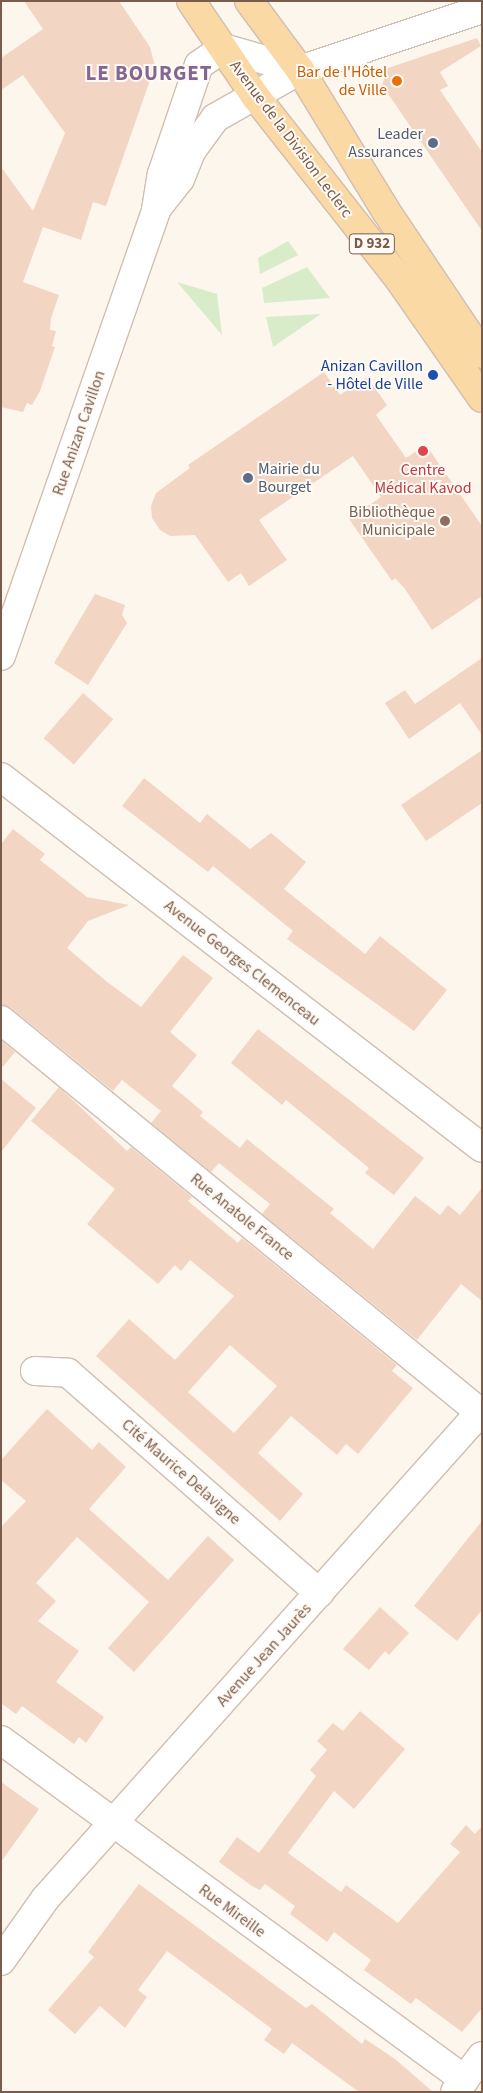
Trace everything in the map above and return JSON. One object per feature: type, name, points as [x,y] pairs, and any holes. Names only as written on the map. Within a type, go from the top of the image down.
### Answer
[{"type":"main road","name":"Avenue de la Division Leclerc","points":[[191,1],[255,96],[400,279],[482,398]]},
{"type":"main road","name":"D 932","points":[[249,1],[300,70],[386,211],[482,354]]},
{"type":"street","name":"Rue Anizan Cavillon","points":[[156,210],[180,179],[192,150],[215,118],[300,70],[482,9]]},
{"type":"street","points":[[223,48],[300,70]]},
{"type":"street","name":"Rue Anizan Cavillon","points":[[1,656],[156,210],[162,174],[192,81],[199,65],[223,48]]},
{"type":"street","name":"Avenue Georges Clemenceau","points":[[1,777],[482,1148]]},
{"type":"street","name":"Rue Anatole France","points":[[1,1020],[481,1412]]},
{"type":"street","name":"Cité Maurice Delavigne","points":[[35,1370],[68,1373],[319,1593]]},
{"type":"street","name":"Avenue Jean Jaurès","points":[[1,1961],[45,1899],[481,1412]]},
{"type":"street","name":"Rue Mireille","points":[[1,1740],[460,2086]]},
{"type":"street","name":"Avenue Jean Jaurès","points":[[1,1938],[45,1899]]},
{"type":"street","points":[[460,2086],[482,2056]]},
{"type":"green space","points":[[288,241],[298,255],[260,274],[258,258]]},
{"type":"green space","points":[[307,267],[330,298],[264,303],[262,288]]},
{"type":"green space","points":[[177,282],[217,294],[222,335]]},
{"type":"green space","points":[[321,314],[273,347],[266,317]]},
{"type":"building","points":[[24,1],[119,1],[150,47],[155,66],[106,206],[93,202],[81,240],[43,227],[23,282],[59,295],[51,318],[50,330],[56,331],[52,346],[55,347],[40,391],[32,405],[27,403],[23,412],[1,407],[1,167],[33,211],[65,133],[23,75],[1,90],[1,58],[43,29]]},
{"type":"building","points":[[477,38],[481,46],[440,72],[448,86],[440,90],[482,152],[482,231],[382,85],[388,68]]},
{"type":"building","name":"Mairie du Bourget","points":[[324,372],[340,395],[367,377],[387,405],[376,415],[406,458],[426,445],[482,526],[482,596],[432,630],[405,589],[395,578],[392,581],[349,519],[381,497],[353,456],[259,520],[287,560],[249,586],[241,573],[228,582],[195,535],[170,536],[160,530],[152,518],[151,506],[156,493],[190,468],[188,465]]},
{"type":"building","points":[[95,594],[125,605],[122,615],[127,623],[88,685],[54,663]]},
{"type":"building","points":[[482,658],[482,735],[460,703],[409,739],[385,703],[405,690],[415,704]]},
{"type":"building","points":[[83,693],[113,719],[74,765],[44,738]]},
{"type":"building","points":[[482,750],[482,803],[426,841],[401,805]]},
{"type":"building","points":[[144,778],[200,823],[207,814],[250,849],[271,833],[306,862],[284,889],[365,954],[380,936],[447,990],[414,1031],[287,939],[293,931],[213,866],[208,872],[122,806]]},
{"type":"building","points":[[13,829],[45,854],[40,860],[87,897],[129,905],[88,921],[67,948],[106,981],[141,1007],[183,955],[213,978],[170,1032],[197,1055],[172,1086],[203,1112],[200,1116],[240,1148],[247,1139],[334,1209],[330,1213],[373,1249],[415,1196],[440,1215],[448,1205],[460,1215],[482,1188],[482,1301],[461,1284],[417,1340],[262,1214],[270,1204],[219,1163],[211,1172],[151,1123],[161,1111],[122,1080],[113,1091],[11,1008],[1,1005],[1,844]]},
{"type":"building","points":[[258,1029],[424,1158],[394,1195],[365,1173],[369,1168],[286,1100],[282,1105],[231,1063]]},
{"type":"building","points":[[1,1040],[15,1052],[1,1069]]},
{"type":"building","points":[[1,1079],[36,1108],[1,1152]]},
{"type":"building","points":[[59,1087],[127,1151],[131,1147],[192,1197],[188,1201],[238,1243],[242,1238],[397,1365],[392,1371],[413,1388],[358,1454],[346,1444],[337,1455],[291,1416],[258,1453],[303,1494],[280,1521],[96,1356],[129,1319],[175,1360],[234,1296],[190,1260],[181,1271],[175,1265],[158,1284],[87,1224],[115,1189],[31,1121]],"holes":[[[230,1345],[277,1386],[234,1433],[188,1392]]]},
{"type":"building","points":[[47,1409],[92,1450],[99,1442],[126,1467],[89,1509],[168,1580],[208,1536],[234,1560],[134,1672],[108,1648],[149,1602],[77,1537],[36,1583],[56,1601],[38,1621],[79,1651],[56,1682],[104,1717],[86,1743],[79,1737],[74,1744],[22,1706],[16,1714],[1,1703],[1,1527],[26,1501],[1,1480],[1,1460]]},
{"type":"building","points":[[482,1521],[481,1611],[457,1641],[414,1606]]},
{"type":"building","points":[[380,1607],[409,1633],[389,1655],[385,1651],[369,1670],[343,1649]]},
{"type":"building","points":[[360,1711],[405,1749],[354,1809],[334,1791],[288,1853],[341,1892],[346,1885],[398,1923],[460,1852],[450,1844],[466,1825],[475,1834],[482,1826],[482,2008],[462,2032],[416,1998],[411,2004],[364,1970],[371,1960],[334,1932],[327,1942],[290,1914],[295,1906],[265,1884],[260,1890],[252,1886],[219,1862],[237,1837],[259,1853],[316,1776],[310,1770],[327,1750],[317,1741],[333,1723],[343,1731]]},
{"type":"building","points":[[1,1782],[39,1809],[1,1862]]},
{"type":"building","points":[[139,1884],[306,2008],[312,2004],[362,2044],[365,2039],[395,2059],[433,2092],[359,2092],[292,2043],[284,2054],[264,2040],[272,2029],[167,1951],[138,1990],[147,1997],[125,2028],[100,2006],[75,2034],[48,2010],[94,1957],[88,1952]]},
{"type":"place","name":"Bar de l'Hôtel de Ville","points":[[397,81]]},
{"type":"place","name":"Leader Assurances","points":[[433,143]]},
{"type":"place","name":"Anizan Cavillon - Hôtel de Ville","points":[[433,375]]},
{"type":"place","name":"Centre Médical Kavod","points":[[423,451]]},
{"type":"place","name":"Mairie du Bourget","points":[[248,478]]},
{"type":"place","name":"Bibliothèque Municipale","points":[[445,521]]},
{"type":"district","name":"LE BOURGET","points":[[149,73]]}]
